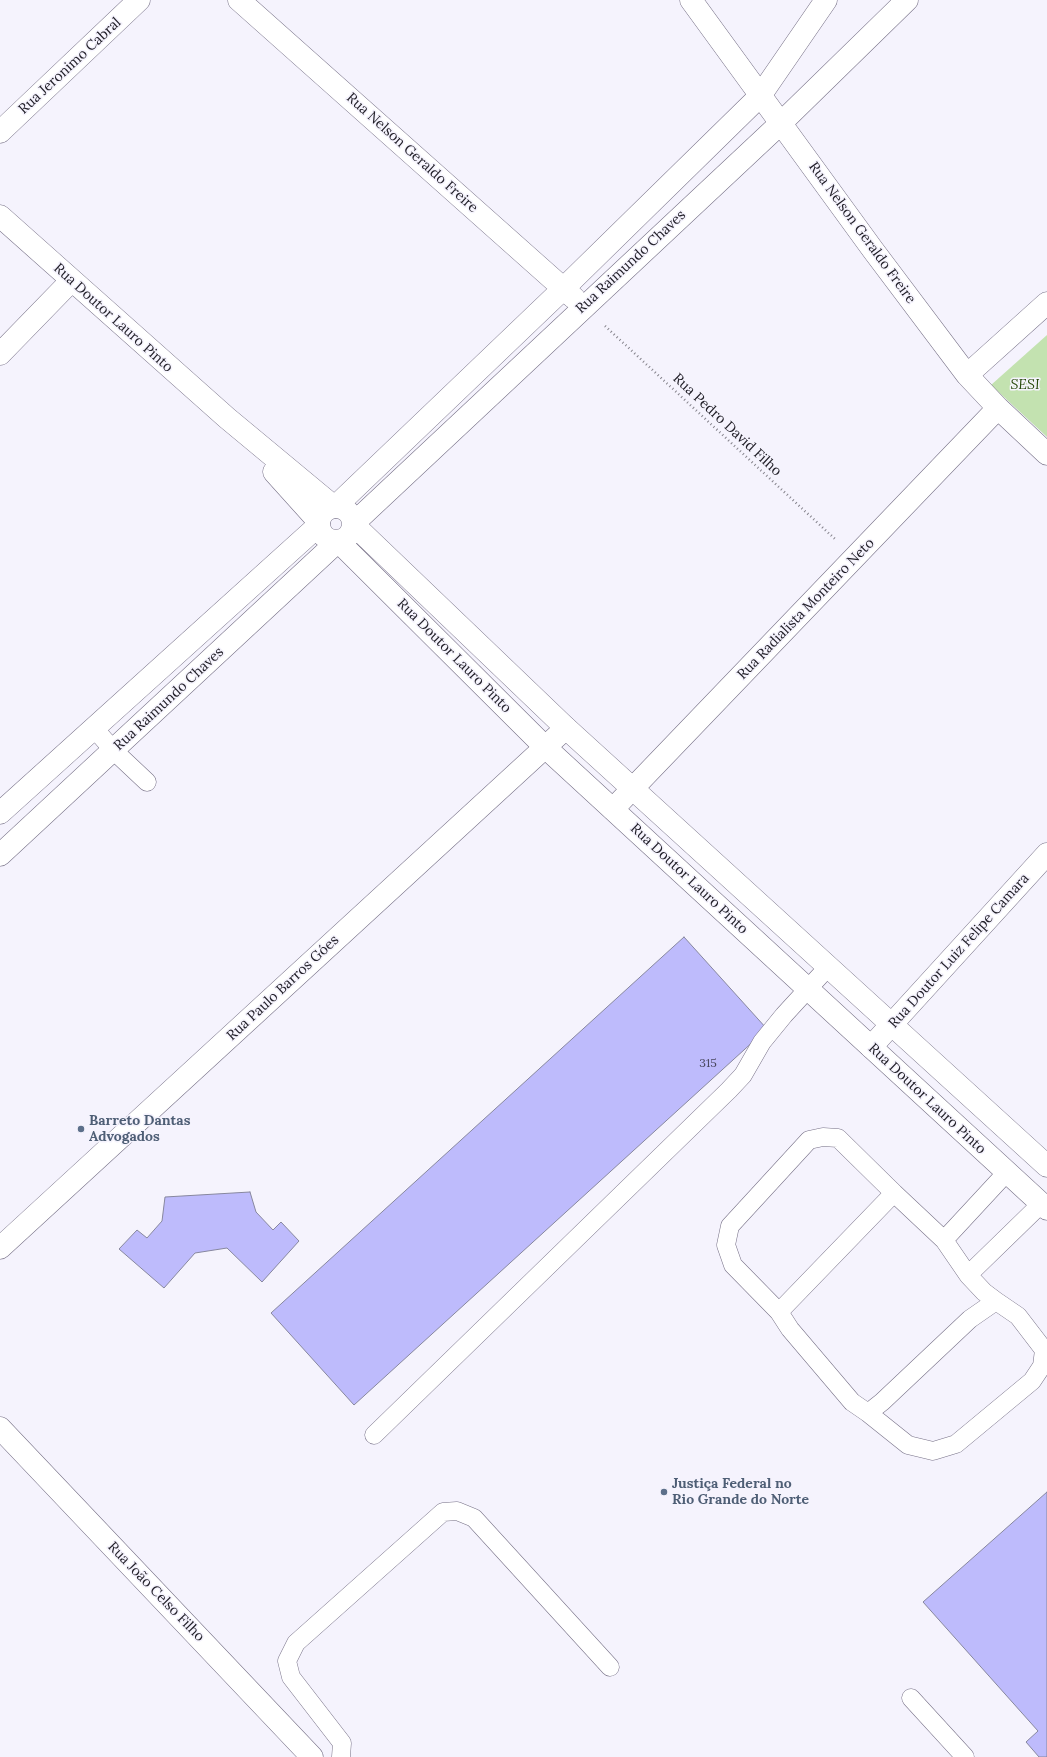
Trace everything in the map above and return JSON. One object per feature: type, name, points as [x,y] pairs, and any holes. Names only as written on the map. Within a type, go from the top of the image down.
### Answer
[{"type":"street","name":"Rua Jeronimo Cabral","points":[[0,132],[139,0]]},
{"type":"street","name":"Rua Nelson Geraldo Freire","points":[[239,0],[584,306]]},
{"type":"street","name":"Rua Nelson Geraldo Freire","points":[[691,0],[873,250],[967,375],[998,408],[1047,454]]},
{"type":"street","name":"Rua Raimundo Chaves","points":[[0,813],[327,515],[564,288],[760,96],[826,0]]},
{"type":"street","name":"Rua Raimundo Chaves","points":[[354,524],[584,306],[781,123],[907,0]]},
{"type":"street","name":"Rua Doutor Lauro Pinto","points":[[0,216],[227,418],[327,515]]},
{"type":"street","points":[[0,354],[72,281]]},
{"type":"street","points":[[967,375],[1047,303]]},
{"type":"street","name":"Rua Radialista Monteiro Neto","points":[[613,809],[856,558],[998,408]]},
{"type":"street","points":[[345,508],[351,514],[354,524],[352,532],[347,539],[338,542],[328,540],[322,533],[327,515],[345,508]]},
{"type":"street","name":"Rua Doutor Lauro Pinto","points":[[354,524],[566,728],[1047,1166]]},
{"type":"street","name":"Rua Raimundo Chaves","points":[[0,855],[338,542]]},
{"type":"street","name":"Rua Doutor Lauro Pinto","points":[[338,542],[545,747],[1044,1206]]},
{"type":"street","name":"Rua Paulo Barros Góes","points":[[0,1248],[566,728]]},
{"type":"street","points":[[667,859],[686,837]]},
{"type":"street","name":"Rua Doutor Luiz Felipe Camara","points":[[871,1047],[1047,854]]},
{"type":"street","name":"Rua João Celso Filho","points":[[0,1428],[312,1757]]},
{"type":"lane","points":[[94,728],[113,750],[147,782]]},
{"type":"lane","points":[[374,1435],[729,1090],[743,1075],[762,1042],[784,1015],[809,990],[828,967]]},
{"type":"lane","points":[[823,1137],[838,1138],[944,1240],[968,1275],[984,1292],[1018,1316],[1044,1350],[1042,1366],[1032,1381],[956,1444],[933,1451],[908,1445],[852,1402],[790,1329],[779,1312],[733,1265],[726,1244],[730,1226],[809,1140],[823,1137]]},
{"type":"lane","points":[[944,1240],[1007,1172]]},
{"type":"lane","points":[[779,1312],[894,1192]]},
{"type":"lane","points":[[968,1275],[1044,1206]]},
{"type":"lane","points":[[868,1413],[882,1402],[970,1319],[996,1301]]},
{"type":"lane","points":[[341,1757],[342,1743],[292,1677],[287,1661],[296,1643],[443,1512],[457,1511],[474,1518],[610,1667]]},
{"type":"lane","points":[[911,1698],[965,1757]]},
{"type":"path","name":"Rua Pedro David Filho","points":[[584,306],[856,558]]},
{"type":"green space","name":"SESI","points":[[1047,335],[1047,437],[991,385]]},
{"type":"building","points":[[684,937],[767,1029],[354,1405],[271,1313]]},
{"type":"building","points":[[250,1192],[256,1212],[273,1230],[281,1222],[299,1241],[262,1282],[227,1248],[195,1253],[164,1288],[119,1249],[137,1230],[147,1238],[162,1221],[165,1197]]},
{"type":"building","points":[[1047,1492],[1047,1757],[1039,1757],[1026,1742],[1038,1731],[923,1602]]},
{"type":"place","name":"Barreto Dantas Advogados","points":[[81,1129]]},
{"type":"place","name":"Justiça Federal no Rio Grande do Norte","points":[[664,1492]]}]
